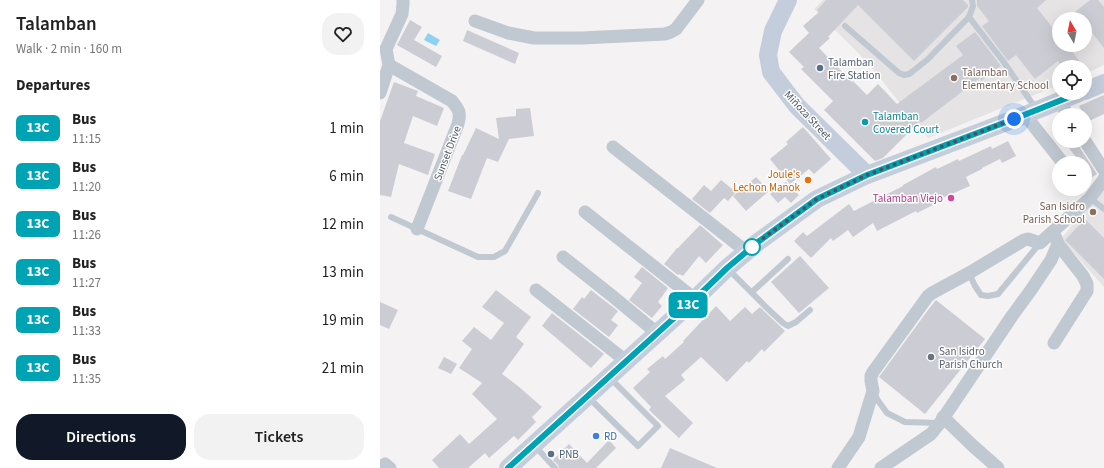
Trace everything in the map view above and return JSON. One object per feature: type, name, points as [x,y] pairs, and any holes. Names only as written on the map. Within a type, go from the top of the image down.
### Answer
[{"type":"main road","name":"Miñoza Street","points":[[787,0],[773,31],[768,55],[771,72],[797,106],[867,175]]},
{"type":"main road","points":[[1092,88],[1104,83]]},
{"type":"main road","points":[[1064,108],[1072,100]]},
{"type":"main road","points":[[508,468],[695,299],[727,268],[758,242],[817,199],[867,175],[1031,113],[1052,110]]},
{"type":"street","points":[[380,93],[389,65],[383,48],[402,14],[402,0]]},
{"type":"street","points":[[475,21],[508,33],[534,38],[582,38],[664,34],[676,29],[698,0]]},
{"type":"street","name":"Sunset Drive","points":[[389,65],[452,101],[459,109],[460,116],[458,124],[417,229]]},
{"type":"street","points":[[1031,113],[1059,156]]},
{"type":"street","points":[[613,147],[747,252]]},
{"type":"street","points":[[1090,148],[1104,170]]},
{"type":"street","points":[[1092,189],[1104,179]]},
{"type":"street","points":[[838,468],[859,437],[873,392],[871,381],[872,372],[928,296],[932,292],[969,273],[1024,240],[1028,239],[1040,242],[1054,230],[1084,196]]},
{"type":"street","points":[[585,212],[695,299]]},
{"type":"street","points":[[1054,230],[1058,244],[1083,276],[1087,284],[1087,291],[1054,343]]},
{"type":"street","points":[[881,468],[931,434],[1031,290],[1058,244]]},
{"type":"street","points":[[563,257],[657,333]]},
{"type":"street","points":[[536,290],[626,361]]},
{"type":"street","points":[[942,420],[998,468]]},
{"type":"lane","points":[[845,26],[899,73],[904,75],[909,74],[927,60],[969,17],[973,6],[972,0]]},
{"type":"lane","points":[[969,17],[1003,61],[1031,113]]},
{"type":"lane","points":[[392,217],[478,257],[494,257],[505,251],[538,193]]},
{"type":"lane","points":[[1090,196],[1104,209]]},
{"type":"lane","points":[[969,273],[981,295],[988,296],[998,294],[1040,242]]},
{"type":"lane","points":[[752,292],[788,259]]},
{"type":"lane","points":[[727,268],[768,309],[788,326],[796,322],[810,310]]},
{"type":"lane","points":[[588,396],[638,446],[658,426],[608,377]]},
{"type":"lane","points":[[873,392],[887,413],[905,422],[942,420]]},
{"type":"lane","points":[[534,445],[555,468]]},
{"type":"shaded area","name":"Talamban Elementary School","points":[[823,0],[1104,0],[1104,65],[1092,71],[1092,60],[1052,60],[1052,88],[928,138],[867,62],[814,9]]},
{"type":"shaded area","name":"San Isidro Parish School","points":[[1104,185],[1104,287],[1061,239]]},
{"type":"water","points":[[428,33],[440,40],[436,46],[424,40]]},
{"type":"building","points":[[826,0],[963,0],[968,5],[968,7],[914,61],[858,5],[828,37],[830,38],[819,48],[852,82],[853,81],[867,95],[878,84],[897,104],[963,55],[956,46],[975,32],[1001,66],[981,81],[980,78],[921,123],[920,121],[883,158],[875,161],[824,110],[833,101],[801,69],[804,67],[789,52],[809,33],[803,26],[819,12],[817,10]]},
{"type":"building","points":[[977,0],[1046,0],[1037,8],[1052,27],[1052,52],[1072,52],[1079,60],[1052,60],[1052,66],[1035,79],[1016,55],[1008,61],[982,26],[989,21],[977,6]]},
{"type":"building","points":[[1090,0],[1098,0],[1104,7],[1104,48],[1092,33],[1092,12],[1075,12]]},
{"type":"building","points":[[410,20],[422,27],[414,40],[442,56],[436,67],[397,45]]},
{"type":"building","points":[[467,30],[519,53],[515,64],[463,41]]},
{"type":"building","points":[[394,82],[418,91],[416,96],[444,108],[437,126],[413,116],[404,143],[435,154],[428,175],[399,164],[391,197],[380,195],[380,121]]},
{"type":"building","points":[[1104,95],[1104,114],[1092,120],[1092,108],[1080,108],[1079,106]]},
{"type":"building","points":[[530,108],[534,136],[509,139],[498,162],[487,158],[471,199],[448,191],[462,155],[476,128],[499,139],[496,118],[516,116],[516,109]]},
{"type":"building","points":[[803,127],[831,159],[814,174],[809,169],[790,184],[770,159],[788,144],[786,142]]},
{"type":"building","points":[[1008,141],[1016,156],[1002,163],[1000,159],[966,177],[970,186],[938,200],[939,202],[917,213],[916,211],[877,231],[873,223],[853,237],[848,230],[833,241],[831,238],[811,258],[794,241],[803,232],[807,236],[849,204],[854,211],[936,167],[937,169],[958,159],[959,161],[991,146],[992,149]]},
{"type":"building","points":[[1069,148],[1080,148],[1085,156],[1075,156]]},
{"type":"building","points":[[1092,166],[1097,174],[1092,177]]},
{"type":"building","points":[[756,177],[769,191],[746,211],[733,196]]},
{"type":"building","points":[[721,180],[736,192],[728,201],[724,198],[710,213],[692,199],[704,185],[711,191]]},
{"type":"building","points":[[786,182],[799,195],[791,203],[785,197],[778,203],[770,194]]},
{"type":"building","points":[[1085,219],[1104,238],[1104,279],[1065,240]]},
{"type":"building","points":[[700,225],[723,245],[706,263],[699,256],[683,276],[678,275],[664,264],[677,248]]},
{"type":"building","points":[[800,256],[829,288],[799,313],[771,282]]},
{"type":"building","points":[[642,267],[668,288],[658,302],[662,306],[652,318],[629,300],[642,283],[634,277]]},
{"type":"building","points":[[496,290],[531,317],[516,337],[524,344],[502,374],[542,407],[532,417],[536,422],[518,440],[514,436],[489,458],[485,453],[468,468],[439,468],[432,460],[460,434],[469,444],[497,419],[472,394],[482,383],[459,368],[472,349],[462,341],[474,327],[491,340],[504,323],[482,307]]},
{"type":"building","points":[[591,290],[618,311],[611,320],[618,325],[609,337],[573,309],[582,297],[584,299]]},
{"type":"building","name":"San Isidro Parish Church","points":[[936,300],[985,339],[925,414],[879,377]]},
{"type":"building","points":[[380,302],[398,310],[389,329],[380,325]]},
{"type":"building","points":[[716,306],[730,321],[745,307],[752,314],[760,307],[785,331],[764,352],[762,349],[749,363],[747,361],[727,382],[701,357],[681,375],[685,380],[665,396],[693,423],[679,438],[649,410],[651,407],[633,388],[650,372],[647,369],[663,356],[665,359],[684,342],[683,341]]},
{"type":"building","points":[[552,313],[604,354],[591,368],[542,326]]},
{"type":"building","points":[[444,357],[457,364],[451,374],[438,368]]},
{"type":"building","points":[[609,440],[616,448],[596,468],[559,468],[553,460],[569,444],[587,463]]},
{"type":"building","points":[[670,448],[717,468],[661,468]]},
{"type":"bus line","name":"13C","points":[[508,468],[695,299],[727,268],[758,242],[817,199],[867,175],[1062,100]]},
{"type":"place","name":"Talamban Fire Station","points":[[820,68]]},
{"type":"place","name":"Talamban Elementary School","points":[[954,78]]},
{"type":"place","name":"Talamban Covered Court","points":[[865,122]]},
{"type":"place","name":"Joule's Lechon Manok","points":[[808,180]]},
{"type":"place","name":"Talamban Viejo","points":[[951,198]]},
{"type":"place","name":"San Isidro Parish School","points":[[1093,212]]},
{"type":"place","name":"San Isidro Parish Church","points":[[931,357]]},
{"type":"place","name":"RD","points":[[596,436]]},
{"type":"place","name":"PNB","points":[[551,454]]},
{"type":"route","points":[[752,247],[747,252],[758,242],[817,199],[867,175],[1014,119]]}]
